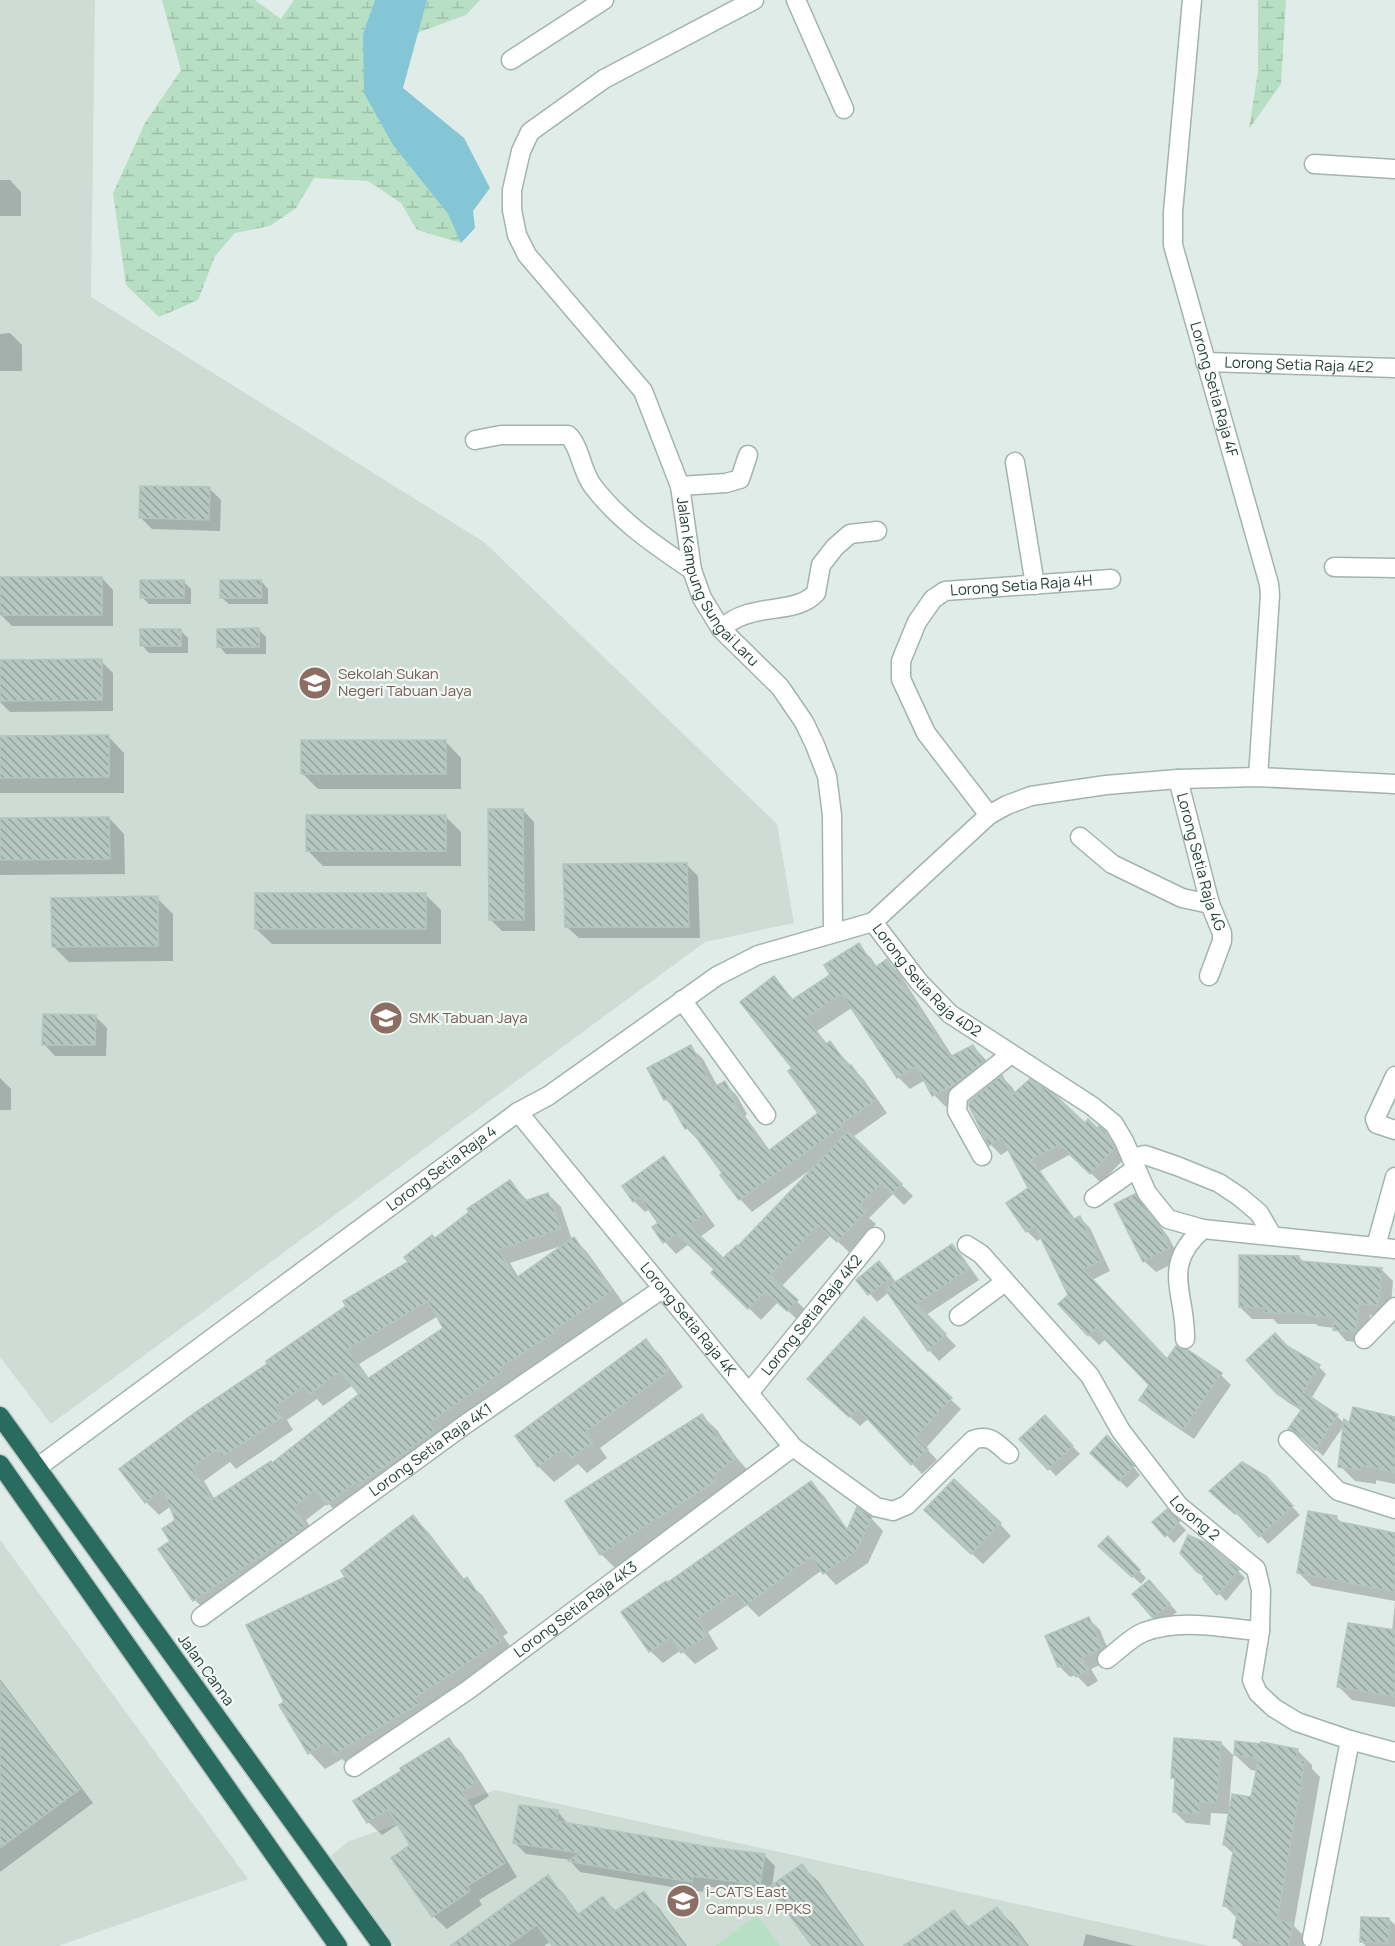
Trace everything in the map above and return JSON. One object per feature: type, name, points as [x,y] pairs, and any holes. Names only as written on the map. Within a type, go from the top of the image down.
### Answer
[{"type":"highway","name":"Jalan Canna","points":[[0,1416],[381,1946]]},
{"type":"highway","points":[[0,1464],[338,1946]]},
{"type":"street","points":[[511,60],[604,0]]},
{"type":"street","name":"Jalan Kampung Sungai Laru","points":[[754,0],[604,79],[530,132],[521,151],[512,190],[512,210],[517,235],[527,255],[643,391],[680,486],[692,570],[702,598],[722,628],[780,687],[804,722],[827,776],[832,815],[833,933]]},
{"type":"street","points":[[796,0],[844,109]]},
{"type":"street","name":"Lorong Setia Raja 4F","points":[[1192,0],[1173,212],[1173,245],[1269,584],[1258,777]]},
{"type":"street","points":[[1314,164],[1395,169]]},
{"type":"street","name":"Lorong Setia Raja 4E2","points":[[1205,362],[1395,368]]},
{"type":"street","points":[[475,440],[501,435],[568,435],[575,441],[581,464],[590,482],[603,498],[643,536],[692,570]]},
{"type":"street","points":[[680,486],[726,483],[740,479],[748,456]]},
{"type":"street","points":[[1015,462],[1035,585]]},
{"type":"street","points":[[722,628],[731,619],[752,611],[803,603],[816,593],[821,565],[842,540],[850,534],[877,531]]},
{"type":"street","points":[[1334,567],[1395,568]]},
{"type":"street","name":"Lorong Setia Raja 4H","points":[[989,815],[926,734],[901,679],[901,661],[917,622],[933,598],[945,591],[1111,579]]},
{"type":"street","name":"Lorong Setia Raja 4D2","points":[[1395,784],[1258,777],[1179,779],[1106,784],[1031,796],[1006,805],[989,815],[873,922],[919,982],[950,1014],[1092,1106],[1114,1124],[1147,1193],[1168,1219],[1203,1229],[1395,1249]]},
{"type":"street","name":"Lorong Setia Raja 4G","points":[[1179,779],[1210,904],[1222,933],[1222,941],[1209,976]]},
{"type":"street","points":[[1080,837],[1112,864],[1182,898],[1210,904]]},
{"type":"street","name":"Lorong Setia Raja 4","points":[[38,1467],[518,1112],[548,1096],[717,976],[758,954],[873,922]]},
{"type":"street","points":[[682,1000],[766,1115]]},
{"type":"street","points":[[982,1156],[957,1111],[958,1096],[1011,1054]]},
{"type":"street","points":[[1395,1076],[1375,1119],[1377,1124],[1395,1130]]},
{"type":"street","name":"Lorong Setia Raja 4K","points":[[518,1112],[793,1447],[876,1507],[893,1511],[907,1505],[974,1440],[982,1437],[992,1439],[1009,1454]]},
{"type":"street","points":[[1094,1198],[1145,1155],[1219,1183],[1259,1213],[1272,1235]]},
{"type":"street","points":[[1376,1246],[1395,1177]]},
{"type":"street","points":[[1185,1339],[1185,1323],[1177,1278],[1182,1254],[1191,1239],[1203,1229]]},
{"type":"street","name":"Lorong Setia Raja 4K2","points":[[749,1393],[875,1237]]},
{"type":"street","name":"Lorong 2","points":[[967,1245],[981,1254],[1090,1376],[1121,1431],[1179,1506],[1256,1569],[1261,1590],[1260,1631],[1252,1680],[1258,1694],[1274,1708],[1297,1722],[1395,1752]]},
{"type":"street","points":[[959,1316],[1005,1282]]},
{"type":"street","name":"Lorong Setia Raja 4K1","points":[[201,1617],[463,1426],[662,1289]]},
{"type":"street","points":[[1365,1339],[1395,1307]]},
{"type":"street","points":[[1288,1440],[1338,1491],[1395,1509]]},
{"type":"street","name":"Lorong Setia Raja 4K3","points":[[354,1767],[468,1690],[793,1447]]},
{"type":"street","points":[[1107,1659],[1143,1632],[1170,1627],[1196,1623],[1260,1631]]},
{"type":"street","points":[[1311,1939],[1350,1740]]},
{"type":"shaded area","name":"Sekolah Sukan Negeri Tabuan Jaya","points":[[0,0],[95,0],[91,297],[484,542],[777,824],[794,923],[705,942],[51,1424],[0,1357]]},
{"type":"shaded area","points":[[0,1540],[248,1879],[58,1946],[0,1946]]},
{"type":"shaded area","name":"i-CATS East Campus / PPKS","points":[[496,1790],[1209,1946],[395,1946],[331,1856],[349,1841]]},
{"type":"green space","points":[[162,0],[255,0],[281,19],[294,0],[375,0],[363,34],[393,145],[448,214],[461,243],[417,230],[401,203],[368,181],[314,178],[296,208],[270,226],[235,233],[215,256],[198,300],[159,317],[126,285],[113,193],[145,123],[181,70]]},
{"type":"green space","points":[[427,0],[480,0],[466,15],[417,33]]},
{"type":"green space","points":[[1258,0],[1286,0],[1281,84],[1249,129],[1258,71]]},
{"type":"green space","points":[[757,1915],[780,1946],[715,1946]]},
{"type":"water","points":[[375,0],[427,0],[403,88],[464,138],[490,188],[473,211],[475,228],[461,243],[448,214],[393,145],[364,93],[363,34]]},
{"type":"building","points":[[140,486],[210,487],[209,520],[139,518]]},
{"type":"building","points":[[0,577],[102,577],[102,615],[0,615]]},
{"type":"building","points":[[140,580],[184,580],[184,598],[140,598]]},
{"type":"building","points":[[220,580],[261,580],[262,598],[220,598]]},
{"type":"building","points":[[259,628],[259,647],[217,647],[217,629]]},
{"type":"building","points":[[140,629],[181,629],[181,646],[140,646]]},
{"type":"building","points":[[102,659],[102,700],[0,701],[0,660]]},
{"type":"building","points":[[109,735],[109,777],[0,778],[0,736]]},
{"type":"building","points":[[301,740],[446,740],[446,774],[301,774]]},
{"type":"building","points":[[488,809],[523,809],[524,920],[489,920]]},
{"type":"building","points":[[306,815],[446,815],[446,851],[306,851]]},
{"type":"building","points":[[109,817],[110,859],[0,860],[0,818]]},
{"type":"building","points":[[687,863],[689,927],[565,927],[563,864]]},
{"type":"building","points":[[255,893],[426,893],[426,929],[255,929]]},
{"type":"building","points":[[158,896],[158,946],[52,947],[51,898]]},
{"type":"building","points":[[859,943],[874,968],[887,959],[950,1057],[973,1045],[983,1062],[955,1084],[932,1096],[916,1066],[897,1078],[842,994],[806,1018],[826,1044],[830,1041],[849,1067],[851,1065],[876,1100],[739,1200],[689,1127],[685,1129],[668,1098],[664,1100],[647,1068],[691,1045],[713,1088],[725,1081],[736,1102],[734,1103],[768,1151],[818,1113],[788,1071],[792,1068],[740,1002],[774,976],[792,1000],[830,975],[824,965]]},
{"type":"building","points":[[43,1014],[96,1015],[95,1045],[42,1045]]},
{"type":"building","points":[[1002,1075],[1012,1095],[1030,1079],[1055,1095],[1085,1123],[1088,1119],[1097,1128],[1099,1126],[1114,1146],[1115,1148],[1090,1174],[1060,1145],[1031,1160],[1074,1219],[1080,1216],[1101,1261],[1083,1269],[1167,1359],[1176,1346],[1188,1350],[1222,1373],[1183,1430],[1139,1400],[1149,1385],[1095,1329],[1088,1336],[1058,1304],[1068,1295],[1035,1226],[1026,1232],[1006,1203],[1028,1188],[1002,1138],[989,1146],[969,1106],[969,1102]]},
{"type":"building","points":[[848,1131],[902,1184],[892,1194],[881,1184],[859,1205],[866,1212],[837,1242],[818,1225],[770,1275],[798,1300],[787,1311],[765,1292],[748,1309],[711,1273],[714,1269],[677,1234],[663,1243],[652,1227],[658,1223],[640,1197],[633,1202],[622,1186],[664,1156],[705,1214],[689,1225],[723,1258],[738,1246]]},
{"type":"building","points":[[510,1180],[525,1201],[548,1193],[561,1229],[498,1250],[516,1278],[574,1237],[612,1291],[500,1368],[502,1372],[429,1423],[434,1431],[358,1485],[356,1482],[327,1505],[315,1490],[294,1507],[306,1526],[193,1601],[158,1549],[170,1541],[162,1529],[175,1520],[163,1489],[145,1503],[119,1469],[197,1411],[267,1364],[266,1361],[346,1306],[343,1301],[408,1262],[404,1257],[432,1235],[435,1238],[469,1212],[467,1209]],"holes":[[[428,1301],[443,1328],[367,1379],[347,1350]],[[340,1372],[359,1394],[272,1463],[271,1461],[212,1500],[192,1468],[217,1449],[222,1457],[282,1417],[275,1407],[304,1386],[309,1394]]]},
{"type":"building","points":[[1135,1194],[1158,1224],[1170,1248],[1143,1262],[1114,1204]]},
{"type":"building","points":[[952,1244],[969,1269],[917,1304],[946,1334],[928,1351],[885,1289]]},
{"type":"building","points":[[1239,1255],[1299,1256],[1299,1261],[1382,1268],[1378,1305],[1359,1304],[1355,1332],[1333,1330],[1334,1318],[1305,1315],[1305,1313],[1264,1313],[1264,1308],[1239,1307]]},
{"type":"building","points":[[879,1261],[892,1277],[868,1295],[856,1280]]},
{"type":"building","points":[[864,1317],[952,1398],[916,1437],[928,1449],[911,1465],[858,1409],[849,1417],[807,1379]]},
{"type":"building","points":[[1275,1333],[1287,1346],[1320,1365],[1303,1392],[1338,1415],[1315,1450],[1296,1432],[1288,1429],[1302,1409],[1277,1394],[1246,1360]]},
{"type":"building","points":[[646,1339],[669,1371],[586,1432],[593,1442],[571,1458],[563,1449],[538,1467],[515,1436]]},
{"type":"building","points":[[1353,1407],[1395,1417],[1395,1473],[1362,1465],[1361,1470],[1338,1467],[1344,1419],[1349,1423]]},
{"type":"building","points":[[702,1414],[721,1443],[724,1441],[736,1458],[713,1476],[716,1481],[600,1555],[565,1501]]},
{"type":"building","points":[[1045,1415],[1073,1446],[1048,1470],[1019,1439]]},
{"type":"building","points":[[1107,1435],[1134,1466],[1119,1481],[1090,1453]]},
{"type":"building","points":[[1242,1462],[1266,1476],[1293,1506],[1259,1537],[1237,1513],[1235,1514],[1209,1491]]},
{"type":"building","points":[[954,1479],[1001,1523],[971,1554],[924,1510]]},
{"type":"building","points":[[811,1481],[847,1530],[857,1507],[872,1517],[856,1551],[823,1574],[811,1557],[745,1606],[736,1592],[697,1619],[707,1636],[681,1653],[671,1637],[649,1652],[621,1612],[666,1581],[667,1583]]},
{"type":"building","points":[[1167,1509],[1180,1521],[1165,1537],[1152,1522]]},
{"type":"building","points":[[1308,1511],[1337,1516],[1336,1521],[1395,1533],[1395,1592],[1297,1573]]},
{"type":"building","points":[[413,1515],[463,1580],[467,1577],[493,1617],[489,1619],[502,1640],[415,1698],[419,1704],[335,1754],[328,1742],[308,1754],[279,1705],[284,1702],[246,1625],[345,1577],[341,1571]]},
{"type":"building","points":[[1188,1535],[1206,1543],[1239,1570],[1217,1595],[1203,1579],[1205,1576],[1197,1572],[1180,1553]]},
{"type":"building","points":[[1108,1536],[1140,1570],[1132,1577],[1098,1546]]},
{"type":"building","points":[[1149,1580],[1170,1604],[1153,1618],[1132,1594]]},
{"type":"building","points":[[1089,1617],[1102,1648],[1081,1658],[1089,1669],[1076,1677],[1067,1663],[1058,1667],[1045,1636]]},
{"type":"building","points":[[1348,1623],[1395,1630],[1395,1697],[1337,1687]]},
{"type":"building","points":[[0,1682],[80,1789],[0,1848]]},
{"type":"building","points":[[449,1738],[477,1782],[462,1792],[505,1863],[467,1886],[470,1891],[432,1917],[391,1858],[410,1845],[388,1809],[367,1823],[353,1801],[401,1771],[400,1768]]},
{"type":"building","points":[[1174,1738],[1221,1742],[1217,1803],[1200,1802],[1199,1814],[1173,1812],[1175,1778],[1171,1778]]},
{"type":"building","points":[[1235,1741],[1261,1744],[1261,1742],[1298,1749],[1296,1759],[1305,1761],[1277,1920],[1293,1923],[1289,1946],[1233,1938],[1238,1909],[1223,1906],[1234,1847],[1223,1845],[1232,1794],[1251,1797],[1259,1758],[1234,1755]]},
{"type":"building","points":[[519,1805],[558,1810],[557,1821],[709,1847],[765,1854],[760,1885],[693,1876],[692,1882],[640,1874],[568,1861],[580,1853],[513,1843]]},
{"type":"building","points":[[802,1864],[862,1946],[812,1946],[769,1887]]},
{"type":"building","points":[[548,1875],[577,1915],[603,1896],[614,1912],[644,1891],[684,1946],[552,1946],[537,1925],[507,1946],[450,1946]]},
{"type":"building","points":[[997,1907],[1026,1946],[903,1946],[954,1910],[967,1928]]},
{"type":"building","points":[[1361,1917],[1389,1918],[1389,1943],[1360,1942]]},
{"type":"place","name":"Sekolah Sukan Negeri Tabuan Jaya","points":[[315,683]]},
{"type":"place","name":"SMK Tabuan Jaya","points":[[386,1018]]},
{"type":"place","name":"i-CATS East Campus / PPKS","points":[[683,1901]]}]
